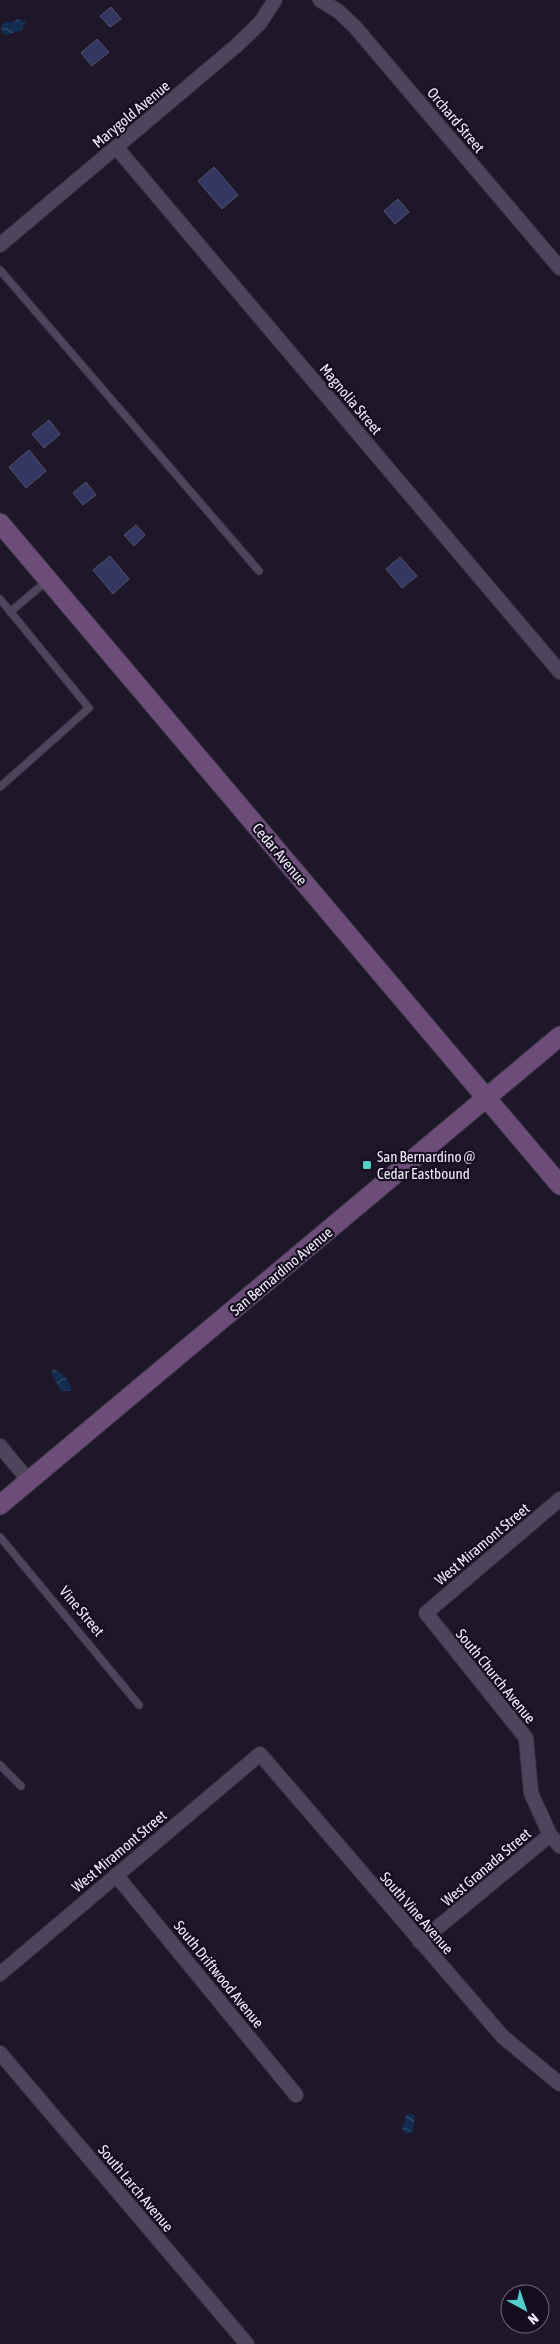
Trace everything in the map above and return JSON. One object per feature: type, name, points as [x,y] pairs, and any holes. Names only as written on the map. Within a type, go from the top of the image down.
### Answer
[{"type":"main road","name":"Cedar Avenue","points":[[0,523],[560,1185]]},
{"type":"main road","name":"San Bernardino Avenue","points":[[0,1505],[560,1036]]},
{"type":"street","name":"Marygold Avenue","points":[[0,245],[236,46],[260,23],[275,0]]},
{"type":"street","name":"Orchard Street","points":[[320,0],[338,11],[356,27],[560,268]]},
{"type":"street","name":"Magnolia Street","points":[[116,147],[560,672]]},
{"type":"street","points":[[0,1446],[29,1480]]},
{"type":"street","name":"West Miramont Street","points":[[426,1613],[560,1499]]},
{"type":"street","name":"South Church Avenue","points":[[426,1613],[526,1738],[531,1793],[550,1835],[560,1846]]},
{"type":"street","name":"West Miramont Street","points":[[0,1974],[260,1754]]},
{"type":"street","name":"South Vine Avenue","points":[[260,1754],[503,2037],[560,2084]]},
{"type":"street","name":"West Granada Street","points":[[420,1942],[550,1835]]},
{"type":"street","name":"South Driftwood Avenue","points":[[116,1875],[296,2094]]},
{"type":"street","name":"South Larch Avenue","points":[[0,2053],[247,2344]]},
{"type":"lane","points":[[0,270],[260,571]]},
{"type":"lane","points":[[10,612],[48,580]]},
{"type":"lane","points":[[0,599],[89,708],[0,787]]},
{"type":"lane","name":"Vine Street","points":[[0,1537],[139,1705]]},
{"type":"lane","points":[[0,1765],[21,1786]]},
{"type":"water","points":[[19,19],[26,22],[22,30],[6,35],[2,33],[1,27],[4,22],[13,22]]},
{"type":"water","points":[[53,1369],[66,1378],[71,1391],[61,1391],[51,1373]]},
{"type":"water","points":[[410,2113],[415,2116],[413,2131],[407,2134],[401,2128],[405,2123],[405,2116]]},
{"type":"building","points":[[111,7],[121,19],[110,27],[100,16]]},
{"type":"building","points":[[97,39],[109,52],[92,66],[81,53]]},
{"type":"building","points":[[214,167],[238,195],[222,209],[198,181]]},
{"type":"building","points":[[398,199],[409,212],[395,224],[384,211]]},
{"type":"building","points":[[49,420],[60,434],[44,448],[32,434]]},
{"type":"building","points":[[29,450],[46,471],[26,488],[9,467]]},
{"type":"building","points":[[86,482],[96,495],[83,505],[73,493]]},
{"type":"building","points":[[136,525],[145,535],[134,546],[124,535]]},
{"type":"building","points":[[110,556],[129,579],[113,594],[93,570]]},
{"type":"building","points":[[400,557],[417,576],[402,588],[386,569]]},
{"type":"place","name":"San Bernardino @ Cedar Eastbound","points":[[367,1165]]}]
